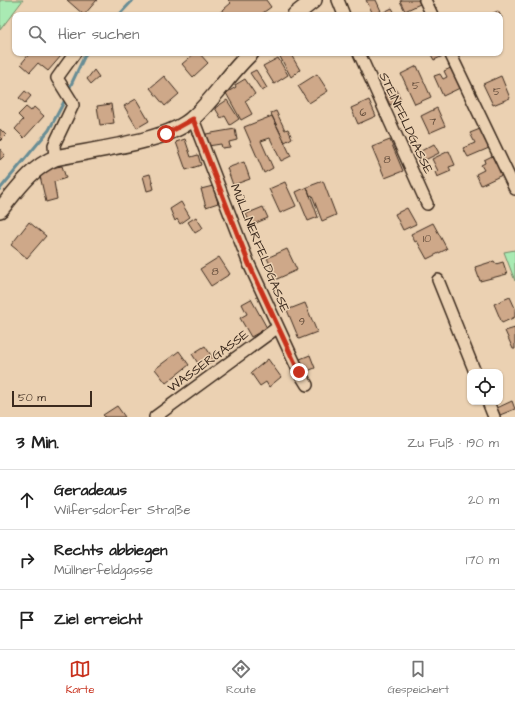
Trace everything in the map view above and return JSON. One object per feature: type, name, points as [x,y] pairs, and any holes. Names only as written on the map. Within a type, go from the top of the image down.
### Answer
[{"type":"street","points":[[299,12],[314,0]]},
{"type":"street","points":[[338,0],[343,12]]},
{"type":"street","points":[[425,0],[431,12]]},
{"type":"street","points":[[55,158],[54,145],[72,106],[70,98],[62,88],[57,78],[73,56]]},
{"type":"street","points":[[0,210],[33,171],[42,163],[55,158],[149,139],[166,134],[193,119],[248,56]]},
{"type":"street","name":"STEINFELDGASSE","points":[[360,56],[427,204]]},
{"type":"street","points":[[451,56],[515,188]]},
{"type":"street","name":"MÜLLNERFELDGASSE","points":[[193,119],[249,264],[299,372],[308,385]]},
{"type":"street","points":[[438,280],[474,369]]},
{"type":"street","name":"WASSERGASSE","points":[[155,417],[278,327]]},
{"type":"street","points":[[489,405],[494,417]]},
{"type":"green space","points":[[0,0],[23,0],[14,12],[12,12],[12,14],[0,30]]},
{"type":"green space","points":[[515,250],[515,281],[504,252]]},
{"type":"building","points":[[67,0],[97,0],[87,12],[81,12]]},
{"type":"building","points":[[228,0],[266,0],[271,7],[264,12],[220,12],[231,3]]},
{"type":"building","points":[[366,0],[376,0],[381,11],[372,12]]},
{"type":"building","points":[[418,0],[420,4],[405,11],[400,1]]},
{"type":"building","points":[[392,8],[394,12],[384,12]]},
{"type":"building","points":[[28,56],[61,56],[48,71],[38,63],[30,72],[21,64]]},
{"type":"building","points":[[191,56],[202,56],[208,63],[193,77],[182,64]]},
{"type":"building","points":[[280,56],[292,56],[300,70],[291,77]]},
{"type":"building","points":[[432,56],[443,56],[434,60]]},
{"type":"building","points":[[278,58],[288,75],[274,84],[263,66]]},
{"type":"building","points":[[417,66],[431,97],[415,104],[401,74]]},
{"type":"building","points":[[453,67],[462,87],[443,96],[434,76],[440,74],[443,79],[447,77],[444,71]]},
{"type":"building","points":[[94,70],[99,77],[91,84],[87,79]]},
{"type":"building","points":[[256,70],[267,88],[262,91],[250,73]]},
{"type":"building","points":[[317,74],[328,91],[309,103],[298,86]]},
{"type":"building","points":[[164,76],[179,94],[165,106],[150,88]]},
{"type":"building","points":[[501,76],[510,98],[493,105],[483,84]]},
{"type":"building","points":[[245,79],[255,94],[245,101],[252,114],[241,120],[226,93]]},
{"type":"building","points":[[395,88],[401,100],[390,105],[384,93]]},
{"type":"building","points":[[25,91],[31,96],[25,103],[19,98]]},
{"type":"building","points":[[136,99],[149,121],[137,128],[124,106]]},
{"type":"building","points":[[227,100],[239,119],[230,125],[225,116],[221,118],[215,108]]},
{"type":"building","points":[[369,100],[376,116],[358,124],[351,108]]},
{"type":"building","points":[[111,104],[114,123],[100,125],[97,106]]},
{"type":"building","points":[[26,107],[31,111],[34,107],[44,116],[24,138],[15,129],[23,120],[18,115]]},
{"type":"building","points":[[437,108],[445,126],[429,133],[421,116]]},
{"type":"building","points":[[276,111],[285,130],[288,129],[292,138],[285,142],[271,113]]},
{"type":"building","points":[[272,116],[291,156],[281,161],[270,138],[261,141],[273,168],[264,173],[244,127]]},
{"type":"building","points":[[0,129],[6,135],[0,141]]},
{"type":"building","points":[[235,129],[237,140],[229,142],[230,147],[222,148],[221,144],[208,146],[206,134]]},
{"type":"building","points":[[480,129],[489,148],[468,157],[463,148],[475,143],[470,133]]},
{"type":"building","points":[[185,139],[191,157],[198,155],[201,165],[186,170],[176,142]]},
{"type":"building","points":[[390,140],[403,171],[385,178],[372,147]]},
{"type":"building","points":[[434,144],[439,153],[425,160],[421,151]]},
{"type":"building","points":[[0,149],[5,155],[0,160]]},
{"type":"building","points":[[449,151],[455,165],[449,167],[451,171],[437,177],[435,172],[438,171],[432,159]]},
{"type":"building","points":[[492,156],[502,175],[481,185],[476,174],[484,170],[481,165],[485,163],[484,160]]},
{"type":"building","points":[[244,162],[250,179],[233,185],[227,168]]},
{"type":"building","points":[[62,166],[66,178],[54,182],[57,199],[46,202],[40,176],[50,168]]},
{"type":"building","points":[[150,174],[154,189],[147,191],[143,176]]},
{"type":"building","points":[[323,181],[336,215],[322,221],[312,195],[310,196],[307,187]]},
{"type":"building","points":[[285,182],[296,206],[280,213],[269,189]]},
{"type":"building","points":[[213,186],[218,203],[206,207],[201,189]]},
{"type":"building","points":[[307,187],[318,217],[308,221],[296,192]]},
{"type":"building","points":[[181,202],[190,217],[180,224],[177,219],[175,221],[170,209]]},
{"type":"building","points":[[263,207],[268,218],[251,225],[246,214]]},
{"type":"building","points":[[407,208],[416,224],[403,230],[395,214]]},
{"type":"building","points":[[196,217],[203,228],[195,233],[188,222]]},
{"type":"building","points":[[29,222],[46,236],[27,258],[11,245]]},
{"type":"building","points":[[433,223],[447,249],[427,259],[417,241],[415,242],[411,234]]},
{"type":"building","points":[[287,249],[297,270],[277,279],[267,258]]},
{"type":"building","points":[[219,257],[230,274],[211,286],[200,269]]},
{"type":"building","points":[[494,261],[496,264],[503,262],[507,274],[480,281],[475,267]]},
{"type":"building","points":[[510,297],[515,308],[515,317],[502,323],[494,304]]},
{"type":"building","points":[[251,299],[267,328],[251,337],[240,318],[247,314],[242,304]]},
{"type":"building","points":[[305,303],[317,332],[299,339],[287,310]]},
{"type":"building","points":[[515,328],[515,349],[513,349],[505,331]]},
{"type":"building","points":[[205,346],[214,360],[201,368],[192,354]]},
{"type":"building","points":[[179,351],[189,365],[166,383],[155,369]]},
{"type":"building","points":[[310,355],[315,368],[305,372],[300,359]]},
{"type":"building","points":[[268,359],[281,377],[269,387],[266,382],[260,386],[251,373]]},
{"type":"building","points":[[512,401],[515,409],[500,415],[497,408]]},
{"type":"building","points":[[117,406],[125,417],[105,417],[103,415]]},
{"type":"waterway","points":[[122,12],[133,0]]},
{"type":"waterway","points":[[68,91],[85,56]]},
{"type":"waterway","points":[[0,189],[49,130],[66,98]]},
{"type":"route","points":[[166,134],[193,119],[249,264],[299,372]]}]
